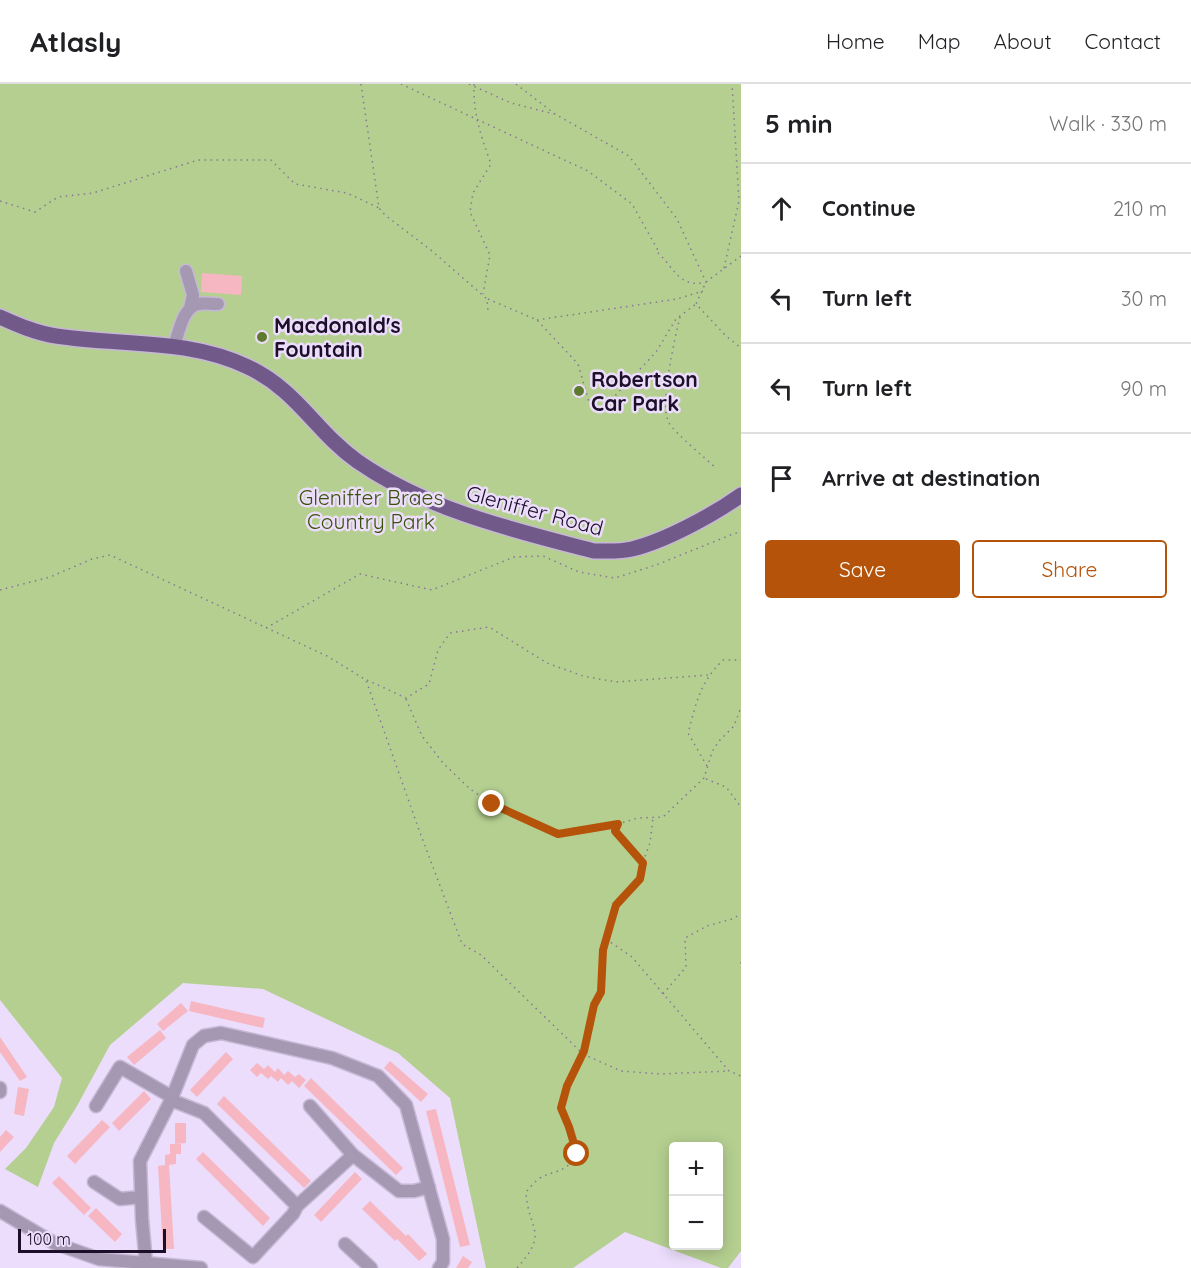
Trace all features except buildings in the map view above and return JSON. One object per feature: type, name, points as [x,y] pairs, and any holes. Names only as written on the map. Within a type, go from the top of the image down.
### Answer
[{"type":"main road","name":"Gleniffer Road","points":[[0,317],[33,331],[55,336],[174,346],[221,356],[249,367],[291,395],[356,460],[415,494],[453,510],[594,551],[615,552],[639,547],[666,537],[741,495]]},
{"type":"street","points":[[186,271],[193,295],[190,308]]},
{"type":"street","points":[[174,346],[186,312],[190,308],[196,304],[218,304]]},
{"type":"street","points":[[146,1263],[140,1161],[172,1098],[193,1045],[204,1036],[221,1033],[332,1058],[378,1076],[406,1105],[443,1239],[443,1262],[439,1268]]},
{"type":"street","points":[[96,1106],[120,1067],[172,1098],[204,1113],[297,1206]]},
{"type":"street","points":[[310,1106],[353,1155],[399,1191],[414,1191],[429,1187]]},
{"type":"street","points":[[204,1217],[253,1257],[293,1214],[297,1206],[353,1155]]},
{"type":"street","points":[[94,1182],[120,1199],[141,1197]]},
{"type":"street","points":[[0,1211],[54,1243],[99,1259],[201,1268]]},
{"type":"street","points":[[345,1244],[371,1268]]},
{"type":"path","points":[[362,84],[379,208]]},
{"type":"path","points":[[401,84],[588,171],[632,204],[661,256]]},
{"type":"path","points":[[469,84],[511,103],[555,114]]},
{"type":"path","points":[[516,84],[555,114],[629,156],[677,219],[706,282],[696,304],[676,319],[656,352],[599,413]]},
{"type":"path","points":[[724,268],[739,201],[732,84]]},
{"type":"path","points":[[474,85],[473,106],[478,129],[491,164],[473,193],[470,212],[490,255],[483,295]]},
{"type":"path","points":[[0,201],[35,212],[58,197],[93,193],[198,160],[272,160],[295,184],[346,193],[379,208],[487,298],[537,320],[578,364],[589,402]]},
{"type":"path","points":[[657,252],[686,283],[696,285],[706,282],[741,256]]},
{"type":"path","points":[[537,320],[677,299],[702,291]]},
{"type":"path","points":[[487,298],[488,311]]},
{"type":"path","points":[[696,304],[726,336],[741,348]]},
{"type":"path","points":[[680,316],[672,352],[665,407],[669,423],[716,468]]},
{"type":"path","points":[[265,628],[360,574],[432,590],[514,557],[543,556],[579,572],[615,578],[656,565],[741,532]]},
{"type":"path","points":[[0,590],[50,577],[92,559],[110,555],[327,656],[366,680],[406,698],[422,736],[443,763],[470,789],[492,804],[558,834],[618,824],[638,818],[663,817],[704,778],[712,752],[734,726],[741,707]]},
{"type":"path","points":[[406,698],[429,684],[438,650],[450,633],[489,627],[548,663],[583,676],[616,682],[708,675]]},
{"type":"path","points":[[707,767],[688,733],[699,693],[708,675],[723,660],[741,660]]},
{"type":"path","points":[[366,680],[418,830],[462,944],[481,955],[583,1054],[621,1071],[661,1074],[729,1071],[741,1076]]},
{"type":"path","points":[[704,778],[726,786],[741,807]]},
{"type":"path","points":[[517,1268],[527,1257],[536,1240],[526,1192],[538,1179],[563,1170],[571,1164],[577,1154],[561,1108],[567,1086],[583,1054],[594,1005],[601,992],[603,950],[616,905],[640,879],[650,843],[653,818]]},
{"type":"path","points":[[618,824],[615,831],[643,863]]},
{"type":"path","points":[[663,994],[686,967],[685,938],[707,926],[741,914]]},
{"type":"path","points":[[606,939],[632,957],[729,1071]]},
{"type":"green space","name":"Gleniffer Braes Country Park","points":[[0,84],[741,84],[741,1251],[728,1268],[721,1268],[673,1250],[723,1250],[723,1142],[669,1142],[669,1248],[625,1232],[573,1268],[486,1268],[450,1098],[398,1053],[263,989],[183,983],[110,1045],[54,1143],[38,1187],[5,1169],[26,1148],[54,1107],[62,1078],[0,1000]]},
{"type":"place","name":"Macdonald's Fountain","points":[[262,337]]},
{"type":"place","name":"Robertson Car Park","points":[[579,391]]},
{"type":"route","points":[[492,804],[558,834],[618,824],[615,831],[643,863],[640,879],[616,905],[603,950],[601,992],[594,1005],[584,1051],[567,1086],[561,1108],[577,1154]]}]
